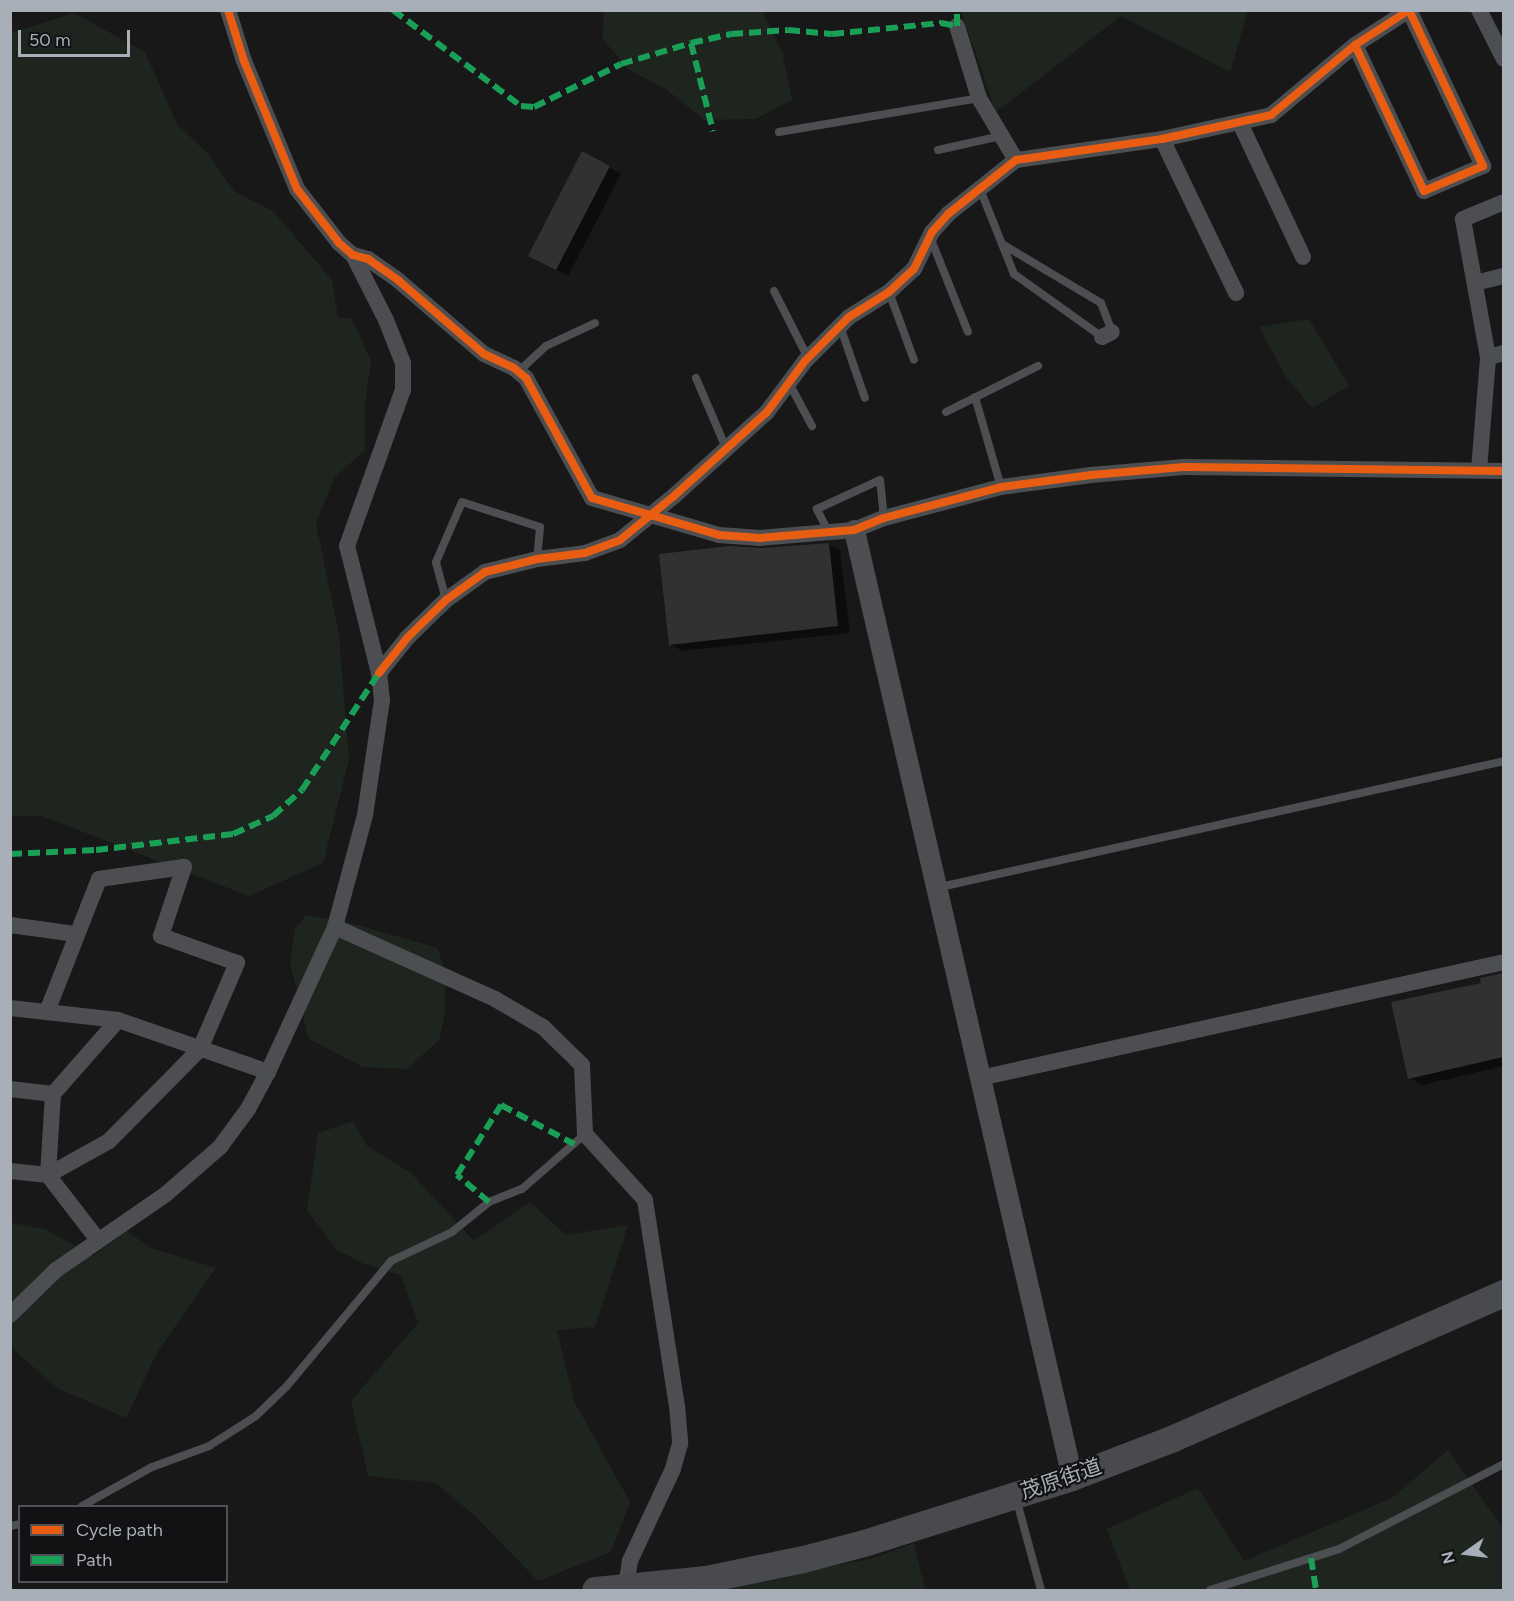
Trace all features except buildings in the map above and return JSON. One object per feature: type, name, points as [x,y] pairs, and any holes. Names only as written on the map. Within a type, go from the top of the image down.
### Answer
[{"type":"main road","name":"茂原街道","points":[[595,1590],[706,1579],[803,1559],[864,1543],[1072,1477],[1182,1434],[1503,1293]]},
{"type":"street","points":[[10,1315],[56,1270],[166,1194],[220,1148],[248,1109],[268,1072],[335,927],[365,815],[382,700],[379,674],[347,546],[403,390],[403,363],[386,320],[353,255],[339,243],[297,189],[244,61],[228,10]]},
{"type":"street","points":[[379,674],[407,638],[446,600],[485,572],[537,559],[585,553],[620,540],[767,412],[808,358],[849,316],[889,292],[914,269],[930,237],[948,214],[1016,160],[1162,139],[1271,115],[1355,45],[1409,10],[1483,166],[1424,191],[1355,45]]},
{"type":"street","points":[[1479,10],[1503,59]]},
{"type":"street","points":[[957,26],[979,98],[1016,160]]},
{"type":"street","points":[[1240,123],[1303,257]]},
{"type":"street","points":[[1162,139],[1236,293]]},
{"type":"street","points":[[1479,470],[1496,355],[1475,283],[1463,219],[1503,202]]},
{"type":"street","points":[[353,255],[368,259],[399,282],[484,354],[526,378],[592,498],[719,535],[760,538],[854,530],[884,518],[1001,487],[1184,467],[1503,471]]},
{"type":"street","points":[[1475,283],[1503,276]]},
{"type":"street","points":[[854,530],[1072,1477]]},
{"type":"street","points":[[10,1171],[48,1175],[110,1141],[200,1048],[237,963],[161,936],[184,867],[99,879],[47,1012]]},
{"type":"street","points":[[10,925],[76,934]]},
{"type":"street","points":[[335,927],[495,999],[543,1027],[582,1065],[585,1134],[645,1200],[677,1406],[680,1444],[673,1469],[630,1561],[626,1586]]},
{"type":"street","points":[[980,1078],[1503,962]]},
{"type":"street","points":[[10,1008],[118,1020],[268,1072]]},
{"type":"street","points":[[98,1240],[48,1175],[53,1094],[118,1020]]},
{"type":"street","points":[[10,1089],[53,1094]]},
{"type":"lane","points":[[779,132],[979,98]]},
{"type":"lane","points":[[938,150],[1001,136]]},
{"type":"lane","points":[[980,188],[1002,244],[1014,274],[1107,335],[1101,303],[1002,244]]},
{"type":"lane","points":[[930,237],[968,332]]},
{"type":"lane","points":[[774,291],[808,358]]},
{"type":"lane","points":[[889,292],[914,360]]},
{"type":"lane","points":[[518,372],[546,346],[595,323]]},
{"type":"lane","points":[[840,326],[866,398]]},
{"type":"lane","points":[[946,412],[1038,366]]},
{"type":"lane","points":[[696,378],[726,448]]},
{"type":"lane","points":[[789,382],[812,426]]},
{"type":"lane","points":[[975,397],[1001,487]]},
{"type":"lane","points":[[828,531],[818,509],[880,480],[884,518]]},
{"type":"lane","points":[[446,600],[436,562],[462,502],[540,527],[537,559]]},
{"type":"lane","points":[[936,888],[1503,761]]},
{"type":"lane","points":[[84,1505],[152,1467],[209,1446],[256,1416],[287,1386],[391,1261],[452,1232],[489,1202],[522,1189],[585,1134]]},
{"type":"lane","points":[[1210,1590],[1339,1549],[1503,1464]]},
{"type":"lane","points":[[1015,1495],[1041,1590]]},
{"type":"shaded area","points":[[604,11],[762,11],[782,52],[792,100],[756,119],[704,120],[666,89],[628,69],[602,38]]},
{"type":"shaded area","points":[[961,11],[1248,11],[1230,72],[1121,16],[996,112]]},
{"type":"shaded area","points":[[74,13],[145,52],[177,124],[208,154],[234,191],[273,211],[332,280],[338,317],[352,319],[371,361],[365,404],[365,450],[334,478],[316,524],[339,635],[349,759],[323,863],[249,896],[42,816],[11,816],[11,33]]},
{"type":"shaded area","points":[[1309,319],[1349,386],[1312,408],[1286,377],[1259,327]]},
{"type":"shaded area","points":[[306,915],[350,923],[438,948],[445,976],[445,1014],[439,1040],[407,1069],[363,1067],[309,1039],[290,963],[295,929]]},
{"type":"shaded area","points":[[353,1121],[367,1146],[411,1173],[474,1241],[530,1202],[566,1235],[628,1225],[595,1327],[557,1330],[574,1401],[630,1502],[611,1552],[538,1581],[476,1517],[436,1483],[368,1476],[351,1401],[418,1323],[401,1275],[364,1264],[337,1250],[307,1210],[318,1133]]},
{"type":"shaded area","points":[[11,1223],[45,1229],[93,1256],[127,1231],[151,1248],[216,1268],[158,1351],[126,1418],[57,1388],[11,1347]]},
{"type":"shaded area","points":[[1448,1450],[1503,1529],[1503,1590],[1130,1590],[1107,1529],[1198,1488],[1244,1561],[1392,1498]]},
{"type":"shaded area","points":[[914,1543],[925,1590],[713,1590],[874,1558]]},
{"type":"marked path","points":[[393,10],[521,106],[534,107],[621,64],[691,43],[731,34],[788,30],[832,34],[941,23],[957,26],[957,10]]},
{"type":"marked path","points":[[691,43],[713,131]]},
{"type":"marked path","points":[[10,854],[96,850],[233,834],[273,816],[302,790],[379,673]]},
{"type":"marked path","points":[[489,1202],[457,1175],[501,1105],[574,1144]]},
{"type":"marked path","points":[[1311,1558],[1316,1590]]},
{"type":"cycle path","points":[[228,10],[244,61],[297,189],[339,243],[353,255],[368,259],[399,281],[484,354],[514,368],[526,378],[592,498],[719,535],[760,538],[854,530],[884,518],[1001,487],[1091,475],[1184,467],[1504,471]]},
{"type":"cycle path","points":[[379,673],[407,638],[446,600],[485,572],[537,559],[585,553],[620,540],[674,496],[767,412],[805,361],[849,317],[889,292],[914,269],[932,232],[948,214],[1016,160],[1162,139],[1271,115],[1355,45],[1409,10],[1483,166],[1424,191],[1355,45]]}]
